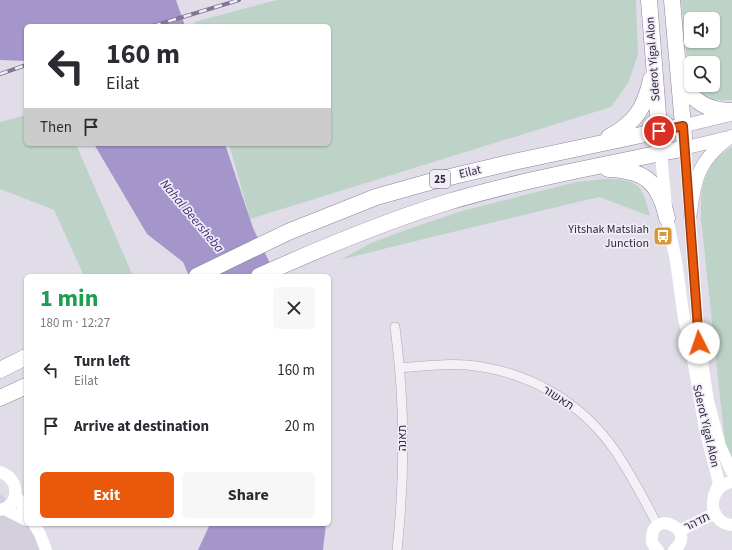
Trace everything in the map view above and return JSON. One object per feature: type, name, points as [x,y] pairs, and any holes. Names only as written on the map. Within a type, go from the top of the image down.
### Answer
[{"type":"highway","name":"Sderot Yigal Alon","points":[[649,0],[661,154]]},
{"type":"highway","name":"Sderot Yigal Alon","points":[[672,0],[685,148]]},
{"type":"highway","points":[[678,65],[684,84],[696,100],[704,106],[713,109],[732,111]]},
{"type":"highway","points":[[596,144],[630,124],[638,114],[647,95],[654,66]]},
{"type":"highway","name":"Eilat","points":[[201,274],[288,232],[350,206],[402,189],[508,163],[683,126]]},
{"type":"highway","name":"Eilat","points":[[263,274],[361,232],[448,202],[514,185],[685,148]]},
{"type":"highway","points":[[582,170],[609,169],[632,172],[648,180],[661,197],[666,218]]},
{"type":"highway","points":[[0,370],[24,358]]},
{"type":"highway","points":[[0,398],[24,387]]},
{"type":"main road","name":"Eilat","points":[[683,126],[732,114]]},
{"type":"main road","name":"Eilat","points":[[685,148],[732,136]]},
{"type":"main road","points":[[690,214],[694,188],[701,167],[714,150],[732,136]]},
{"type":"street","name":"Sderot Yigal Alon","points":[[685,148],[699,343],[708,401],[720,446],[732,472]]},
{"type":"street","name":"Sderot Yigal Alon","points":[[661,154],[666,218],[676,261],[684,319],[692,353],[705,429],[719,482],[712,504],[715,514]]},
{"type":"street","name":"תאנה","points":[[395,327],[400,368],[402,458],[397,550]]},
{"type":"street","name":"תאשור","points":[[400,368],[435,365],[466,365],[488,368],[523,378],[549,390],[573,406],[589,421],[615,451],[634,480],[658,526]]},
{"type":"street","points":[[0,472],[6,474],[13,481],[15,486],[15,495],[11,504],[2,509]]},
{"type":"street","points":[[714,495],[716,490],[722,485],[732,482]]},
{"type":"street","points":[[15,495],[24,507]]},
{"type":"street","points":[[2,509],[24,519]]},
{"type":"street","points":[[715,514],[722,522],[731,526]]},
{"type":"street","name":"תדהר","points":[[679,531],[715,514]]},
{"type":"street","points":[[654,549],[652,540],[653,531],[658,526],[671,524],[679,531],[681,538],[674,550]]},
{"type":"street","points":[[35,527],[46,550]]},
{"type":"shaded area","points":[[0,494],[22,514],[24,517],[24,526],[29,526],[43,550],[0,550]]},
{"type":"green space","points":[[277,0],[636,0],[638,55],[628,83],[611,107],[250,219],[230,146],[331,146],[331,24],[194,24],[194,22]]},
{"type":"green space","points":[[681,0],[732,0],[732,100],[716,100],[701,92],[720,92],[720,56],[687,56],[686,48],[720,48],[720,12],[684,12],[684,30]]},
{"type":"green space","points":[[24,116],[24,146],[77,146],[132,274],[83,274],[54,210],[0,189],[0,122]]},
{"type":"green space","points":[[732,147],[732,464],[726,453],[701,219],[701,197],[705,178],[709,169],[722,154]]},
{"type":"green space","points":[[604,179],[624,180],[637,185],[644,196],[650,216],[599,197],[340,260],[371,243],[462,211],[576,182]]},
{"type":"water","points":[[0,0],[176,0],[184,24],[24,24],[24,61],[0,60]]},
{"type":"water","name":"Nahal Beersheba","points":[[95,146],[226,146],[253,228],[275,274],[188,274],[183,262],[147,234]]},
{"type":"water","points":[[209,526],[326,526],[323,550],[198,550]]},
{"type":"railway","points":[[160,24],[239,0]]},
{"type":"railway","points":[[0,74],[24,66]]},
{"type":"place","name":"Yitshak Matsliah Junction","points":[[663,236]]},
{"type":"route","points":[[659,131],[683,126],[699,343]]}]
